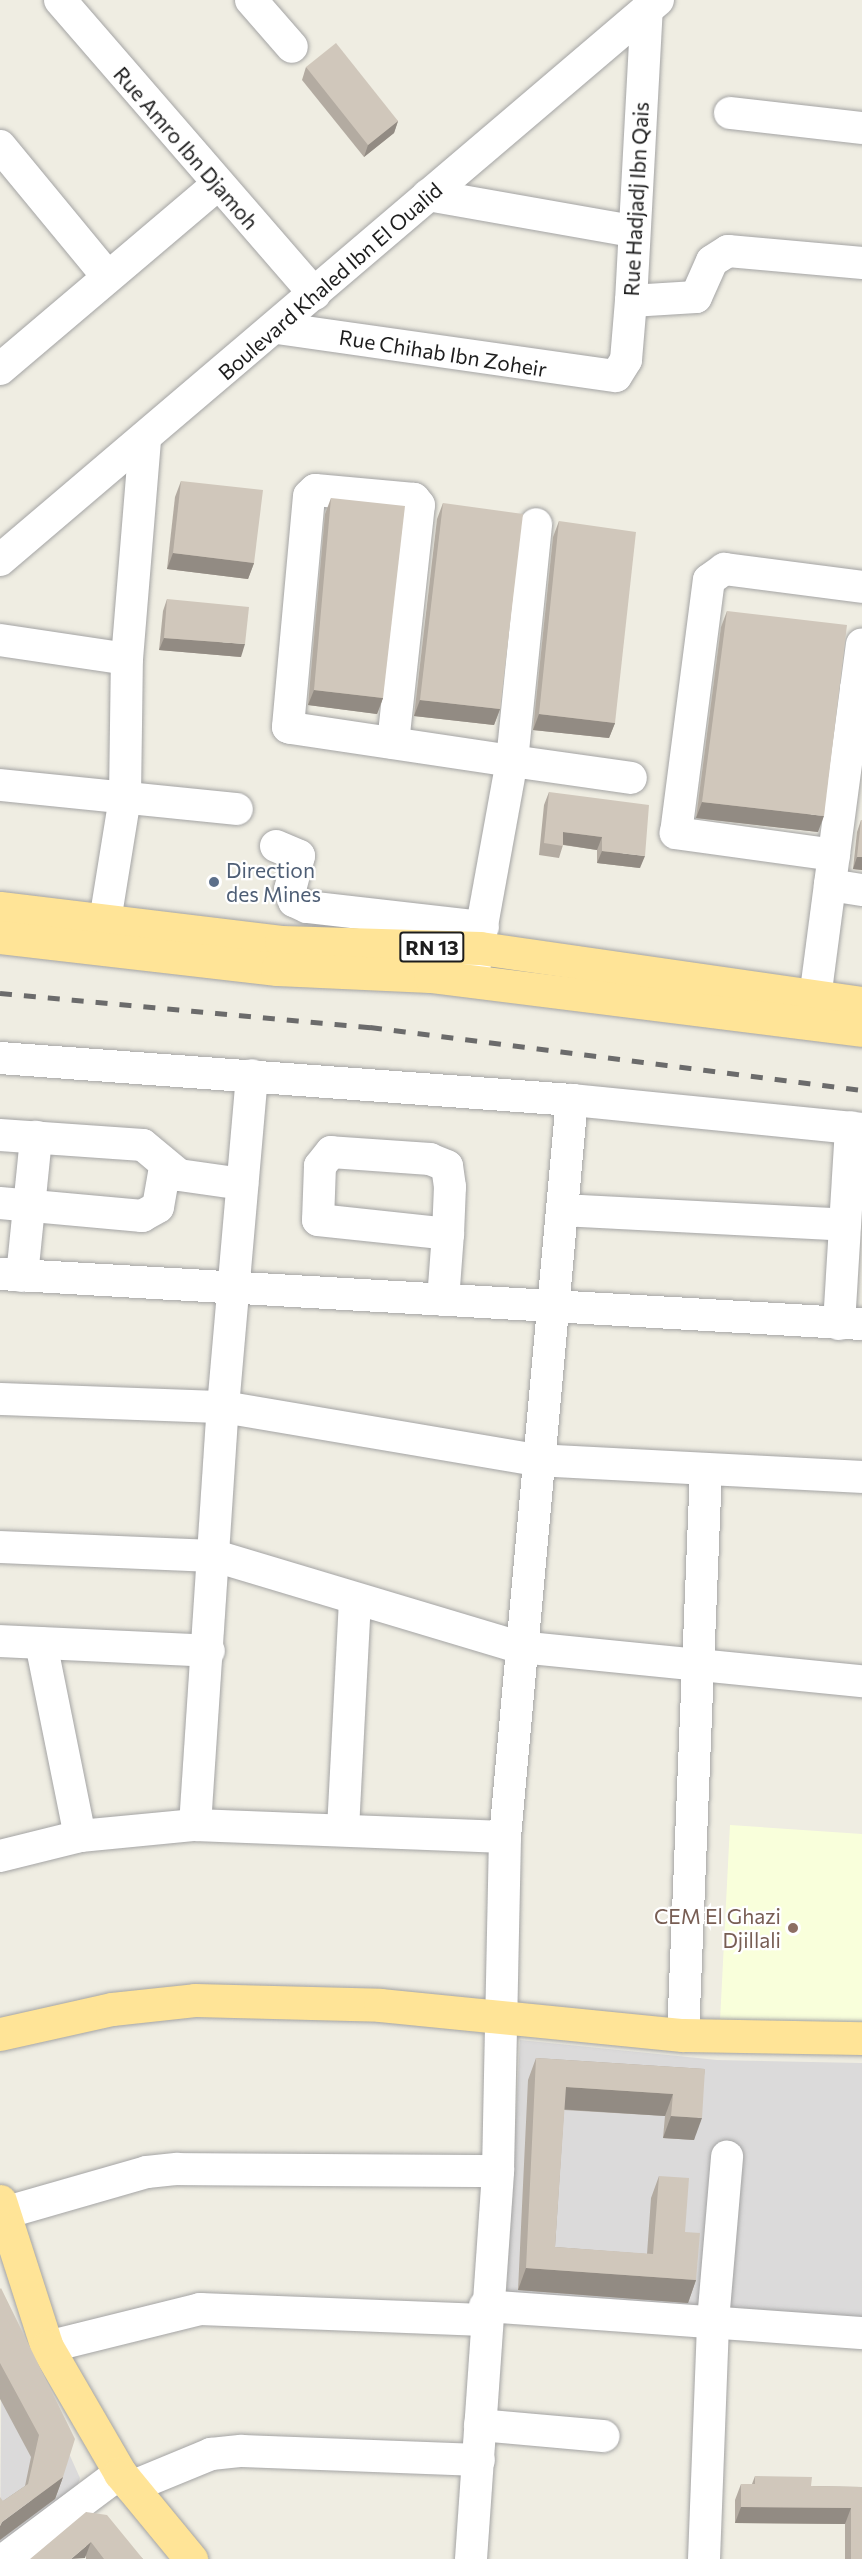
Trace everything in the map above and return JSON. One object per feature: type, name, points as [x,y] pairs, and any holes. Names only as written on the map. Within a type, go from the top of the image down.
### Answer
[{"type":"main road","name":"RN 13","points":[[0,908],[281,942],[481,938],[813,1010],[862,1030]]},
{"type":"main road","name":"RN 13","points":[[0,937],[277,969],[472,982],[813,1010],[862,1003]]},
{"type":"main road","points":[[0,2034],[112,2009],[195,2000],[380,2005],[683,2035],[862,2038]]},
{"type":"main road","points":[[2,2207],[8,2264],[47,2348],[126,2480],[191,2559]]},
{"type":"street","name":"Rue Amro Ibn Djamoh","points":[[60,0],[216,186],[315,294]]},
{"type":"street","points":[[251,0],[292,47]]},
{"type":"street","name":"Boulevard Khaled Ibn El Oualid","points":[[0,560],[277,328],[428,195],[652,5]]},
{"type":"street","name":"Rue Hadjadj Ibn Qais","points":[[609,378],[622,370],[626,360],[631,301],[632,231],[652,5]]},
{"type":"street","points":[[730,113],[862,128]]},
{"type":"street","points":[[0,147],[107,276]]},
{"type":"street","points":[[0,367],[216,186]]},
{"type":"street","points":[[428,195],[632,231]]},
{"type":"street","points":[[631,301],[696,297],[712,261],[728,251],[862,263]]},
{"type":"street","name":"Rue Chihab Ibn Zoheir","points":[[277,328],[609,378]]},
{"type":"street","points":[[105,921],[125,797],[126,658],[145,439]]},
{"type":"street","points":[[393,744],[419,505],[414,499],[315,490],[309,496],[286,725],[393,744],[632,778]]},
{"type":"street","points":[[472,982],[512,761],[536,524]]},
{"type":"street","points":[[834,855],[676,832],[709,580],[724,569],[862,587]]},
{"type":"street","points":[[0,640],[126,658]]},
{"type":"street","points":[[813,1010],[859,690],[862,644]]},
{"type":"street","points":[[0,785],[237,809]]},
{"type":"street","points":[[276,846],[299,856],[290,890],[294,901],[307,907],[481,938]]},
{"type":"street","points":[[830,885],[862,890]]},
{"type":"street","points":[[0,1058],[572,1100],[857,1128],[845,1225],[851,1324],[234,1285],[11,1275],[15,1204],[36,1137]]},
{"type":"street","points":[[195,1824],[210,1651],[223,1407],[252,1075]]},
{"type":"street","points":[[471,2559],[479,2460],[484,2313],[498,2171],[505,1837],[519,1647],[554,1306],[572,1100]]},
{"type":"street","points":[[0,1135],[143,1145],[155,1150],[165,1168],[158,1207],[142,1216],[15,1204]]},
{"type":"street","points":[[165,1168],[242,1184]]},
{"type":"street","points":[[563,1210],[845,1225]]},
{"type":"street","points":[[443,1300],[448,1234]]},
{"type":"street","points":[[0,1399],[223,1407],[537,1460],[862,1477]]},
{"type":"street","points":[[683,2035],[706,1470]]},
{"type":"street","points":[[0,1547],[215,1556],[519,1647],[697,1667],[862,1681]]},
{"type":"street","points":[[343,1829],[355,1599]]},
{"type":"street","points":[[0,1641],[210,1651]]},
{"type":"street","points":[[41,1643],[80,1836]]},
{"type":"street","points":[[0,1856],[80,1836],[195,1824],[505,1837]]},
{"type":"street","points":[[705,2559],[713,2321],[727,2157]]},
{"type":"street","points":[[2,2207],[147,2172],[178,2169],[498,2171]]},
{"type":"street","points":[[47,2348],[200,2309],[484,2313],[713,2321],[862,2333]]},
{"type":"street","points":[[480,2425],[604,2436]]},
{"type":"street","points":[[5,2559],[126,2480],[211,2454],[242,2451],[479,2460]]},
{"type":"shaded area","name":"CEM El Ghazi Djillali","points":[[730,1825],[862,1834],[862,2030],[720,2021]]},
{"type":"shaded area","points":[[520,2040],[717,2060],[862,2063],[862,2327],[506,2304]]},
{"type":"shaded area","points":[[2,2305],[80,2478],[70,2509],[0,2552]]},
{"type":"building","points":[[336,43],[398,121],[368,145],[306,67]]},
{"type":"building","points":[[181,481],[263,490],[254,563],[173,553]]},
{"type":"building","points":[[331,498],[405,506],[383,698],[314,690]]},
{"type":"building","points":[[443,503],[523,514],[500,709],[420,700]]},
{"type":"building","points":[[559,521],[636,532],[615,723],[539,714]]},
{"type":"building","points":[[167,599],[249,607],[245,644],[164,638]]},
{"type":"building","points":[[727,611],[847,625],[824,816],[702,802]]},
{"type":"building","points":[[549,792],[649,805],[645,856],[602,851],[602,837],[563,832],[563,846],[544,843]]},
{"type":"building","points":[[861,820],[862,857],[857,857]]},
{"type":"building","points":[[536,2058],[705,2069],[702,2118],[671,2116],[673,2094],[566,2087],[555,2247],[653,2254],[659,2176],[689,2178],[685,2232],[700,2233],[696,2280],[526,2268]]},
{"type":"building","points":[[1,2288],[75,2439],[63,2477],[2,2522],[0,2526],[0,2497],[3,2501],[28,2484],[39,2435],[0,2363]]},
{"type":"building","points":[[755,2476],[812,2477],[811,2486],[862,2487],[862,2559],[851,2559],[851,2508],[741,2507],[741,2484],[755,2484]]},
{"type":"building","points":[[86,2512],[107,2515],[143,2559],[104,2559],[91,2542],[71,2559],[30,2559]]},
{"type":"railway","points":[[0,993],[370,1027],[862,1090]]},
{"type":"place","name":"Direction des Mines","points":[[214,882]]},
{"type":"place","name":"CEM El Ghazi Djillali","points":[[793,1928]]}]
